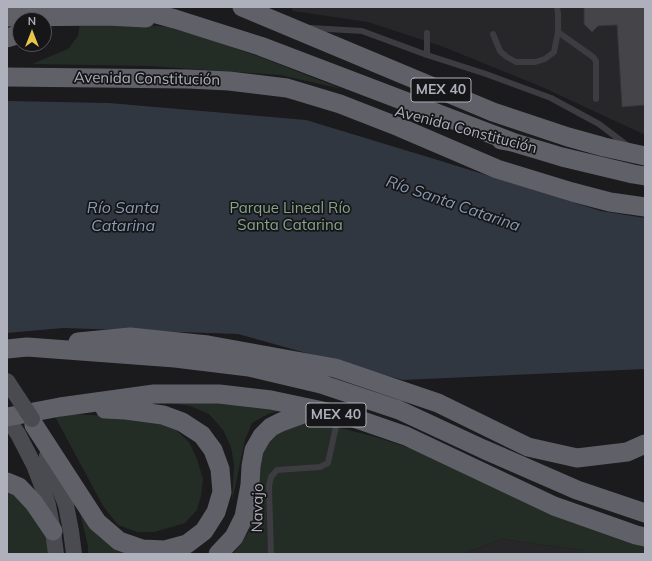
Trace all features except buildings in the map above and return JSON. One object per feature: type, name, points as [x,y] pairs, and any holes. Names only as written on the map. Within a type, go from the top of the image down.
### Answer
[{"type":"highway","points":[[130,7],[175,19],[260,46],[512,142]]},
{"type":"highway","name":"MEX 40","points":[[249,9],[494,112],[568,137],[643,156]]},
{"type":"highway","points":[[7,17],[108,16],[175,19]]},
{"type":"highway","name":"Avenida Constitución","points":[[7,77],[188,78],[230,81],[287,88],[380,107],[481,137],[512,142],[562,157],[645,176]]},
{"type":"highway","name":"Avenida Constitución","points":[[287,88],[340,104],[498,169],[610,202],[645,207]]},
{"type":"highway","points":[[27,347],[130,337],[208,344],[335,368],[438,403],[528,447],[577,458],[627,452],[645,444]]},
{"type":"highway","name":"MEX 40","points":[[7,349],[27,347],[175,358],[249,367],[321,384],[399,410],[577,490],[645,512]]},
{"type":"highway","name":"MEX 40","points":[[7,417],[60,407],[154,394],[220,394],[271,400],[351,417],[406,436],[554,506],[645,537]]},
{"type":"highway","points":[[33,422],[97,522],[119,541],[142,549],[165,550],[187,544],[204,531],[216,512],[222,492],[220,469],[213,450],[202,435],[182,422],[163,415],[126,410],[60,407]]},
{"type":"highway","points":[[218,554],[234,537],[244,517],[250,485],[254,450],[262,436],[276,424],[314,410]]},
{"type":"highway","points":[[7,482],[19,487],[34,503],[53,531]]},
{"type":"main road","points":[[7,381],[33,422],[53,469],[66,505],[74,554]]},
{"type":"main road","points":[[7,417],[18,434],[34,465],[42,486],[48,505],[56,554]]},
{"type":"lane","points":[[493,34],[500,51],[507,58],[516,62],[535,62],[545,59],[554,52],[558,32],[557,7]]},
{"type":"lane","points":[[290,27],[362,30],[486,74],[551,98],[599,124],[643,156]]},
{"type":"lane","points":[[558,32],[593,57],[596,61],[596,99]]},
{"type":"lane","points":[[427,33],[427,54]]},
{"type":"lane","name":"Navajo","points":[[271,554],[269,486],[271,477],[277,470],[320,467],[328,463],[338,415]]},
{"type":"shaded area","points":[[291,7],[645,7],[645,134],[542,87],[441,46],[368,22],[293,11]]},
{"type":"shaded area","points":[[80,23],[111,23],[175,27],[263,58],[342,89],[280,75],[150,66],[32,64],[68,49],[78,36]]},
{"type":"shaded area","points":[[184,397],[286,409],[268,414],[252,423],[245,440],[232,502],[234,464],[231,447],[223,430],[209,414],[190,406],[142,399]]},
{"type":"shaded area","points":[[53,413],[150,418],[174,428],[189,442],[197,459],[203,479],[201,496],[197,510],[185,523],[155,532],[137,532],[118,525],[103,506]]},
{"type":"shaded area","points":[[317,422],[376,437],[448,461],[645,541],[645,554],[587,554],[583,550],[502,539],[462,554],[233,554],[248,533],[260,500],[259,469],[263,449],[273,436],[298,423]]},
{"type":"shaded area","points":[[7,482],[19,487],[56,554],[7,554]]},
{"type":"shaded area","points":[[79,509],[100,538],[116,548],[135,554],[88,554],[88,546]]},
{"type":"shaded area","points":[[502,539],[583,550],[587,554],[462,554]]},
{"type":"water","name":"Río Santa Catarina","points":[[7,101],[109,103],[306,120],[601,211],[645,218],[645,369],[403,380],[238,334],[63,328],[7,333]]},
{"type":"park label","name":"Parque Lineal Río Santa Catarina","points":[[290,216]]}]
